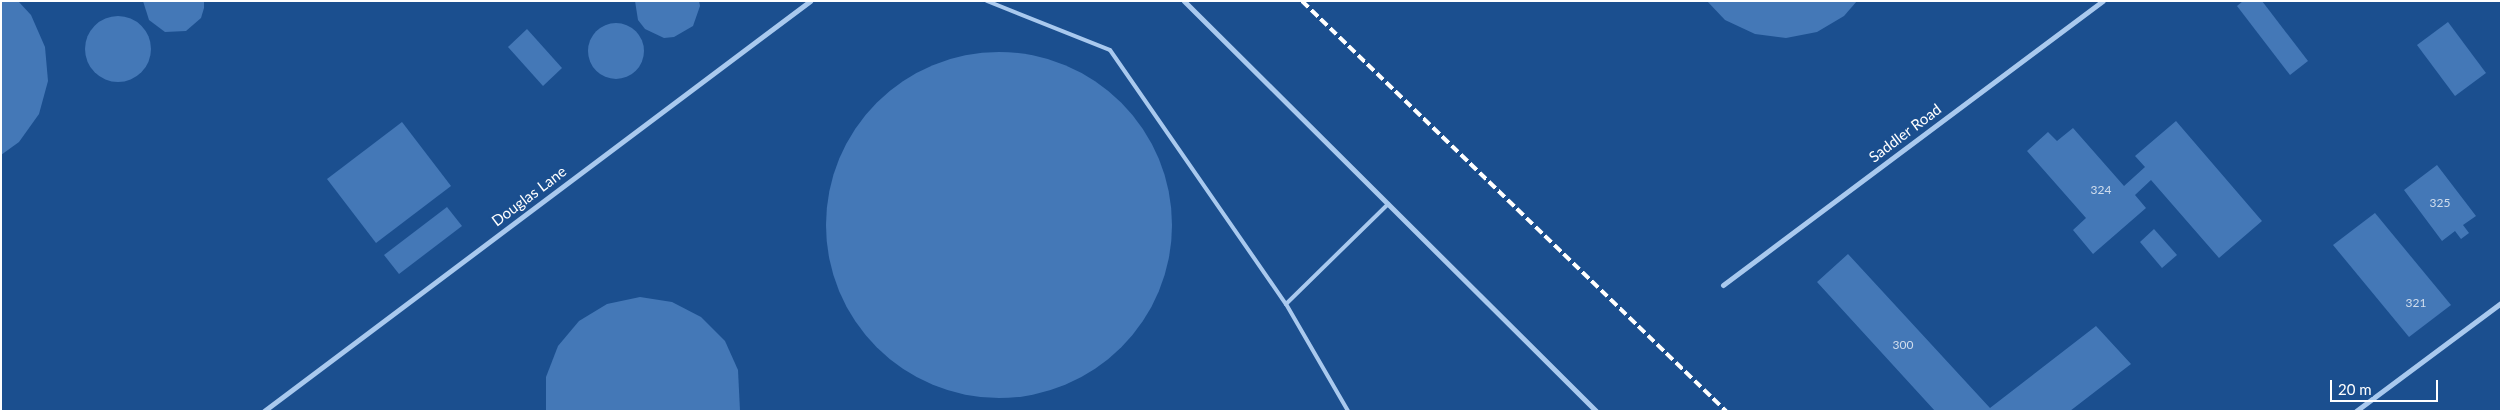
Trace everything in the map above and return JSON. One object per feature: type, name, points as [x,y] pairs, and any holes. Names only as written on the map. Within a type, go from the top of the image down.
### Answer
[{"type":"street","name":"Douglas Lane","points":[[264,411],[810,1]]},
{"type":"street","points":[[1184,1],[1596,411]]},
{"type":"street","name":"Saddler Road","points":[[1723,285],[2102,1]]},
{"type":"street","points":[[2356,411],[2501,303]]},
{"type":"lane","points":[[987,1],[1110,50],[1286,304],[1348,411]]},
{"type":"lane","points":[[1286,304],[1388,204]]},
{"type":"building","points":[[1,1],[18,1],[31,15],[45,47],[48,81],[39,114],[19,142],[1,155]]},
{"type":"building","points":[[143,1],[204,1],[204,8],[201,18],[186,31],[165,32],[149,20]]},
{"type":"building","points":[[635,1],[699,1],[700,6],[693,26],[674,37],[664,38],[645,29],[638,20]]},
{"type":"building","points":[[1707,1],[1857,1],[1844,16],[1817,32],[1786,38],[1755,34],[1725,20]]},
{"type":"building","points":[[2243,1],[2262,1],[2308,61],[2290,75],[2237,6]]},
{"type":"building","points":[[112,16],[124,16],[136,21],[146,31],[151,43],[149,62],[136,77],[124,82],[112,82],[100,77],[90,67],[85,55],[85,43],[90,31],[100,21]]},
{"type":"building","points":[[2448,22],[2486,73],[2455,96],[2417,45]]},
{"type":"building","points":[[611,23],[621,23],[636,31],[642,40],[644,51],[642,62],[636,71],[621,79],[611,79],[600,74],[593,67],[588,56],[588,46],[593,35],[600,28]]},
{"type":"building","points":[[527,29],[562,68],[543,86],[508,47]]},
{"type":"building","points":[[999,52],[1033,56],[1065,65],[1109,91],[1133,115],[1159,159],[1168,191],[1172,225],[1168,259],[1159,291],[1133,335],[1109,359],[1065,385],[1033,394],[999,398],[965,394],[933,385],[889,359],[865,335],[839,291],[830,259],[826,225],[830,191],[839,159],[865,115],[889,91],[933,65],[965,56]]},
{"type":"building","points":[[2176,121],[2262,221],[2219,258],[2151,180],[2135,195],[2146,208],[2093,254],[2073,230],[2086,218],[2027,151],[2048,132],[2057,141],[2073,128],[2124,186],[2145,167],[2135,156]]},
{"type":"building","points":[[402,122],[451,186],[376,243],[327,179]]},
{"type":"building","points":[[2437,165],[2476,216],[2463,225],[2469,233],[2461,239],[2455,231],[2442,241],[2404,190]]},
{"type":"building","points":[[447,207],[462,226],[399,274],[384,255]]},
{"type":"building","points":[[2375,213],[2451,305],[2409,337],[2333,245]]},
{"type":"building","points":[[2154,229],[2177,255],[2162,268],[2140,242]]},
{"type":"building","points":[[1848,254],[1990,408],[2096,326],[2131,364],[2070,411],[1935,411],[1817,282]]},
{"type":"building","points":[[640,297],[672,302],[701,317],[725,341],[738,370],[740,411],[546,411],[546,377],[558,346],[579,321],[607,304]]},
{"type":"railway","points":[[1302,1],[1726,411]]}]
